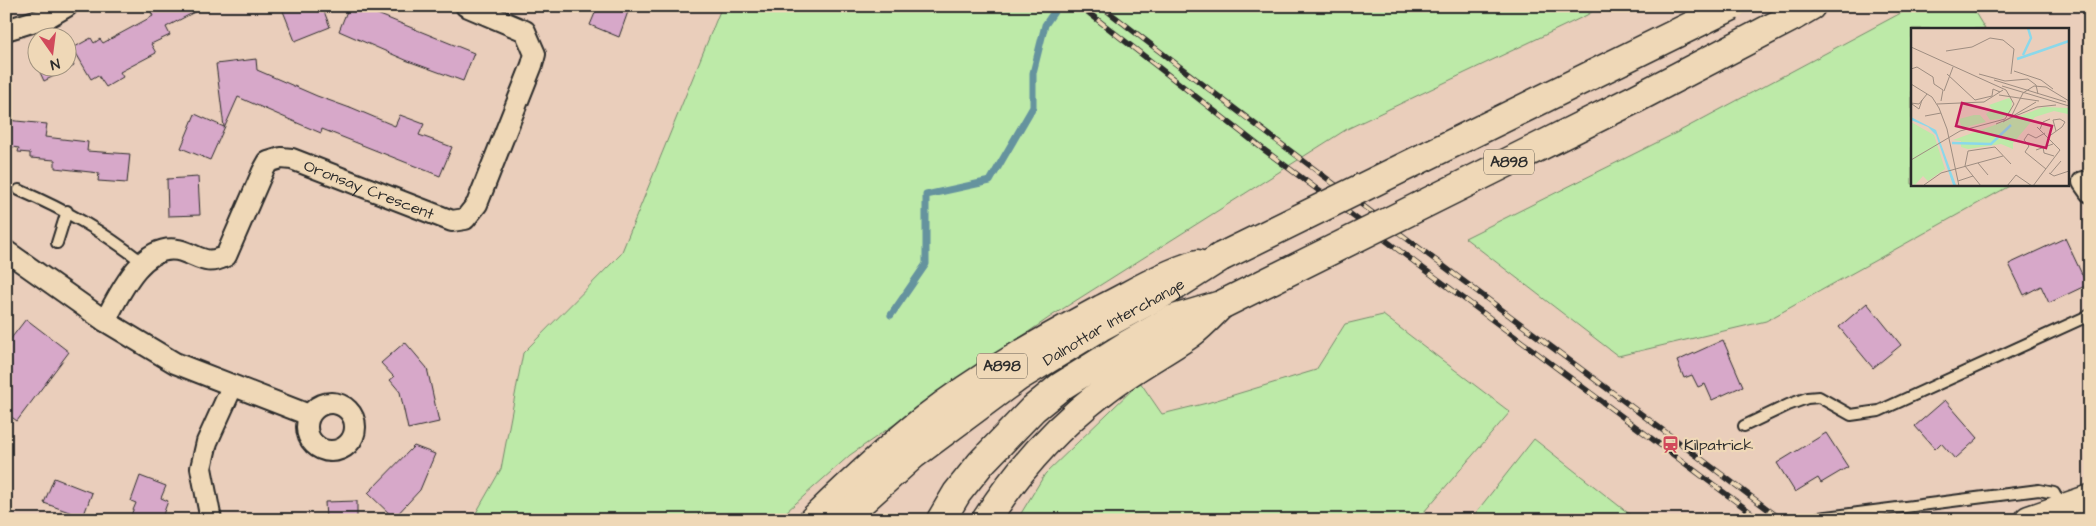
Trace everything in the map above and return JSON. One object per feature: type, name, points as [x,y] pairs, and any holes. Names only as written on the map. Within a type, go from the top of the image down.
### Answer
[{"type":"main road","name":"A898","points":[[812,520],[886,452],[926,419],[1010,361],[1176,270],[1221,257],[1732,6]]},
{"type":"main road","name":"A898","points":[[940,520],[957,493],[981,463],[1033,409],[1060,387],[1127,345],[1171,320],[1221,305],[1635,99],[1810,6]]},
{"type":"main road","name":"Dalnottar Interchange","points":[[841,520],[913,455],[1018,377],[1100,327],[1169,290],[1221,257]]},
{"type":"main road","name":"A898","points":[[986,520],[1001,497],[1042,446],[1067,422],[1100,393],[1137,366],[1192,333],[1221,305]]},
{"type":"main road","points":[[2028,520],[2090,499]]},
{"type":"street","points":[[6,30],[48,17],[67,6]]},
{"type":"street","name":"Oronsay Crescent","points":[[104,321],[122,288],[142,262],[162,250],[178,250],[200,259],[215,261],[226,256],[268,162],[281,158],[292,159],[452,221],[465,219],[477,204],[535,54],[525,31],[466,6]]},
{"type":"street","points":[[10,261],[104,321],[175,363],[232,387],[309,415]]},
{"type":"street","points":[[211,520],[201,468],[207,442],[232,387]]},
{"type":"lane","points":[[19,190],[67,211],[110,237],[142,262]]},
{"type":"lane","points":[[57,243],[67,211]]},
{"type":"lane","points":[[1744,426],[1807,398],[1820,397],[1851,416],[1879,411],[2090,315]]},
{"type":"lane","points":[[1819,518],[2039,490],[2054,493],[2062,508]]},
{"type":"green space","points":[[722,6],[1601,6],[1587,15],[1347,129],[1053,315],[850,455],[777,520],[472,520],[501,469],[523,353],[621,254]]},
{"type":"green space","points":[[1914,6],[1971,6],[1984,28],[1911,28],[1911,185],[2011,185],[1766,321],[1618,356],[1465,238],[1678,132]]},
{"type":"green space","points":[[1383,315],[1510,412],[1417,520],[1017,520],[1045,474],[1140,382],[1162,414],[1207,403],[1316,370],[1345,324]]},
{"type":"green space","points":[[1534,439],[1637,520],[1470,520]]},
{"type":"building","points":[[148,6],[206,6],[166,27],[170,35],[151,44],[156,53],[120,72],[123,77],[106,87],[98,75],[91,79],[78,57],[78,45],[91,38],[94,43],[100,39],[103,43],[153,16]]},
{"type":"building","points":[[281,6],[322,6],[330,27],[295,41]]},
{"type":"building","points":[[349,6],[372,6],[370,11],[474,53],[463,81],[408,61],[339,31]]},
{"type":"building","points":[[598,6],[630,6],[619,37],[590,25]]},
{"type":"building","points":[[256,59],[257,70],[317,96],[350,107],[395,126],[400,115],[424,124],[419,135],[452,147],[440,176],[322,129],[321,133],[238,97],[210,160],[181,148],[195,114],[224,127],[216,64]]},
{"type":"building","points":[[6,120],[47,124],[45,137],[88,142],[87,151],[130,154],[127,183],[98,181],[99,173],[55,168],[55,160],[30,158],[30,153],[18,152],[19,148],[6,146]]},
{"type":"building","points":[[198,177],[200,215],[168,216],[167,179]]},
{"type":"building","points":[[2065,238],[2087,285],[2049,303],[2041,286],[2024,295],[2009,264]]},
{"type":"building","points":[[1867,303],[1901,345],[1873,368],[1839,327]]},
{"type":"building","points":[[26,319],[69,352],[17,421],[6,413],[6,345]]},
{"type":"building","points":[[1723,340],[1743,386],[1712,400],[1705,384],[1698,387],[1692,375],[1684,378],[1677,361]]},
{"type":"building","points":[[405,342],[427,368],[439,422],[408,429],[400,392],[390,380],[394,377],[381,363]]},
{"type":"building","points":[[1945,400],[1978,438],[1955,459],[1941,443],[1935,449],[1915,426]]},
{"type":"building","points":[[1826,433],[1848,467],[1821,483],[1818,478],[1795,492],[1777,463]]},
{"type":"building","points":[[414,446],[435,454],[420,490],[394,518],[368,493]]},
{"type":"building","points":[[140,476],[166,486],[161,498],[168,501],[161,520],[129,520],[136,503],[131,501]]},
{"type":"building","points":[[54,478],[92,493],[83,517],[44,503]]},
{"type":"building","points":[[357,501],[357,520],[326,520],[325,502]]},
{"type":"waterway","points":[[891,315],[926,264],[926,195],[990,181],[1033,107],[1033,73],[1045,25],[1058,6]]},
{"type":"railway","points":[[1080,6],[1263,149],[1761,520]]},
{"type":"railway","points":[[1101,6],[1355,200],[1782,520]]},
{"type":"place","name":"Kilpatrick","points":[[1670,444]]}]
